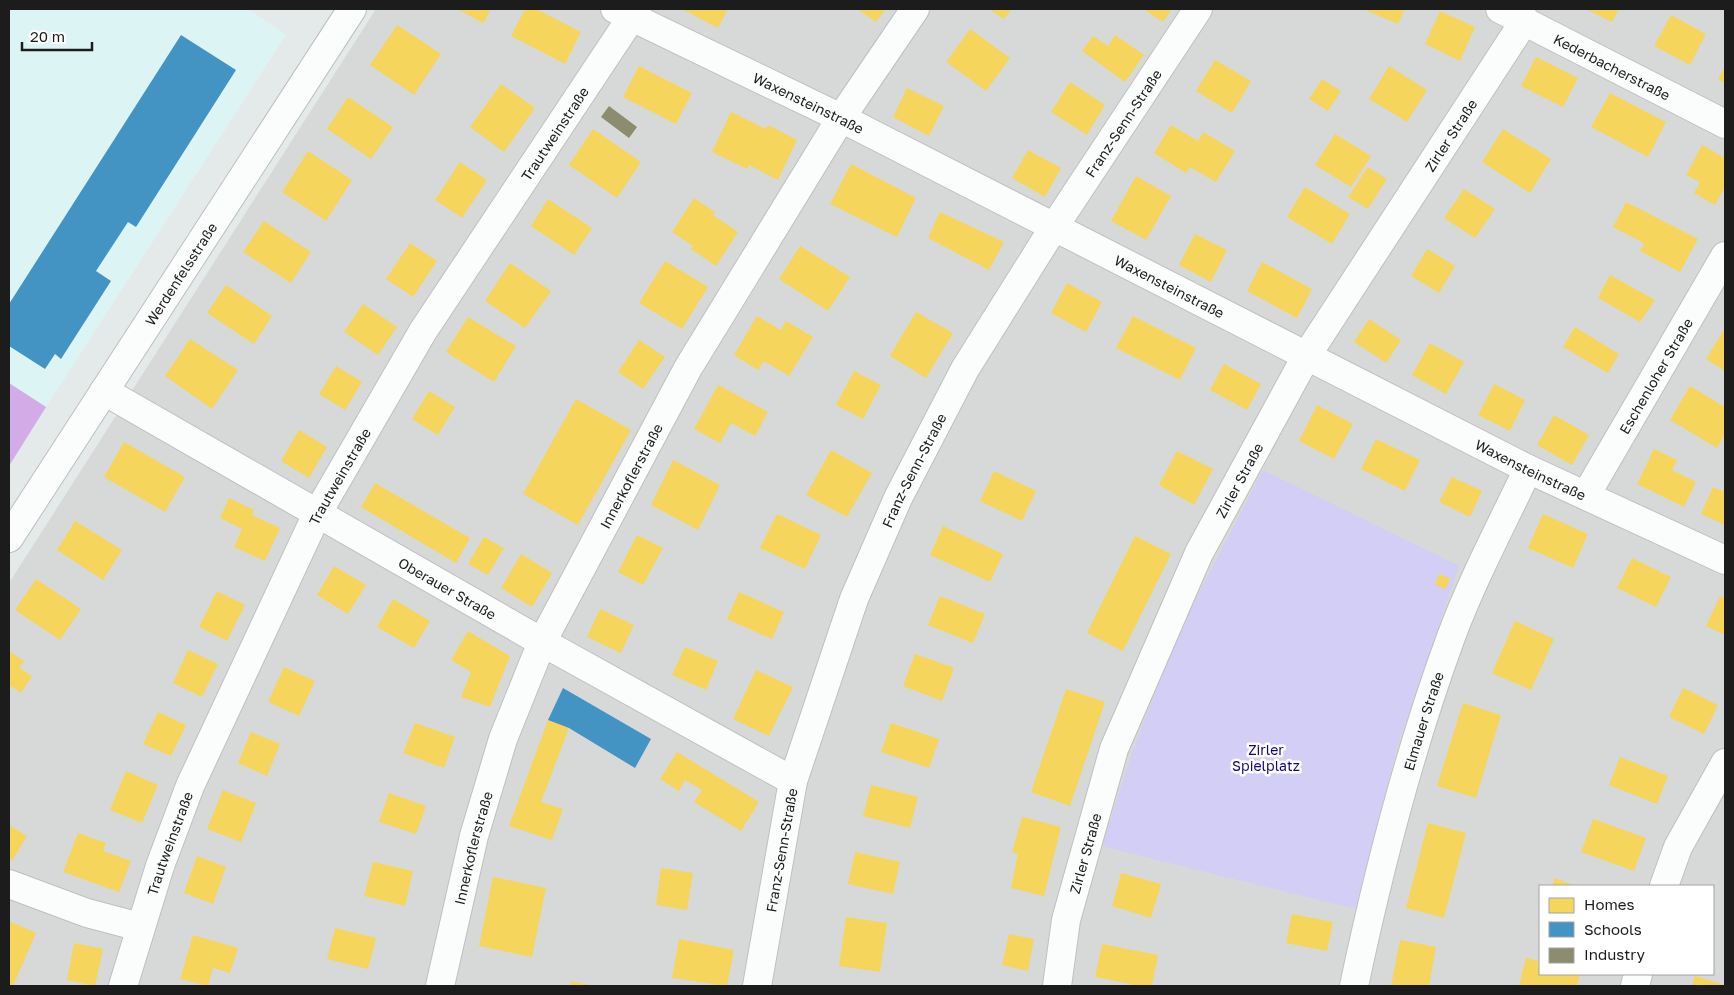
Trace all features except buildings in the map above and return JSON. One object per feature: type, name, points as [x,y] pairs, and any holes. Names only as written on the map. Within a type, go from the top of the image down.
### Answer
[{"type":"street","name":"Werdenfelsstraße","points":[[9,538],[352,9]]},
{"type":"street","name":"Innerkoflerstraße","points":[[440,986],[474,836],[500,748],[542,642],[688,368],[841,118],[915,9]]},
{"type":"street","name":"Franz-Senn-Straße","points":[[757,986],[793,781],[854,599],[898,498],[965,369],[1054,227],[1198,9]]},
{"type":"street","name":"Kederbacherstraße","points":[[1500,9],[1525,20],[1725,124]]},
{"type":"street","name":"Waxensteinstraße","points":[[627,12],[841,118],[1528,469],[1725,560]]},
{"type":"street","name":"Trautweinstraße","points":[[123,986],[140,927],[190,786],[317,514],[424,331],[627,12]]},
{"type":"street","name":"Zirler Straße","points":[[1057,986],[1066,920],[1114,749],[1199,553],[1307,355],[1525,20]]},
{"type":"street","name":"Eschenloher Straße","points":[[1586,496],[1725,256]]},
{"type":"street","name":"Oberauer Straße","points":[[104,390],[542,642],[793,781]]},
{"type":"street","name":"Elmauer Straße","points":[[1354,986],[1377,878],[1414,751],[1451,638],[1528,469]]},
{"type":"street","points":[[1664,885],[1678,847],[1725,763]]},
{"type":"street","points":[[9,884],[87,913],[140,927]]},
{"type":"shaded area","points":[[9,9],[248,9],[286,35],[46,407],[9,383]]},
{"type":"shaded area","points":[[376,9],[1725,9],[1725,986],[9,986],[9,583]]},
{"type":"shaded area","points":[[9,383],[46,407],[9,466]]},
{"type":"green space","name":"Zirler Spielplatz","points":[[1263,470],[1459,566],[1398,744],[1355,909],[1102,846],[1133,750],[1179,631]]}]
